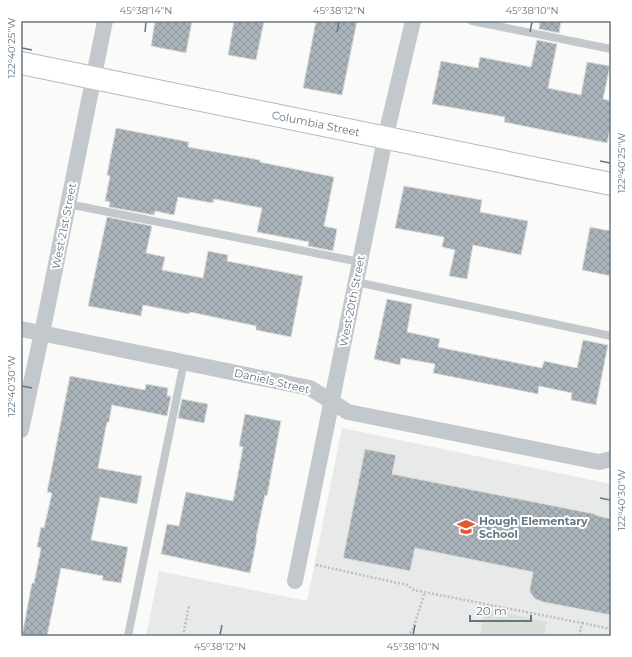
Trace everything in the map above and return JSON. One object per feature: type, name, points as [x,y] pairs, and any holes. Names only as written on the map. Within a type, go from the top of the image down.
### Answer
[{"type":"street","name":"West 21st Street","points":[[21,430],[42,334],[105,21]]},
{"type":"street","name":"West 20th Street","points":[[296,581],[385,139],[413,21]]},
{"type":"street","name":"Columbia Street","points":[[21,63],[385,139],[611,184]]},
{"type":"street","name":"Daniels Street","points":[[21,329],[310,388],[348,412],[598,462],[611,459]]},
{"type":"lane","points":[[472,21],[611,49]]},
{"type":"lane","points":[[68,204],[360,262]]},
{"type":"lane","points":[[356,282],[611,336]]},
{"type":"lane","points":[[128,636],[184,362]]},
{"type":"path","points":[[317,565],[407,585],[414,590],[611,629]]},
{"type":"path","points":[[407,636],[414,629],[425,592]]},
{"type":"path","points":[[183,636],[189,606]]},
{"type":"path","points":[[579,636],[582,623]]},
{"type":"shaded area","name":"Hough Elementary School","points":[[342,428],[611,484],[611,636],[146,636],[159,571],[307,601]]},
{"type":"shaded area","points":[[485,609],[547,622],[544,636],[480,636]]},
{"type":"building","points":[[155,21],[192,21],[186,53],[151,46]]},
{"type":"building","points":[[234,21],[264,21],[256,60],[228,55]]},
{"type":"building","points":[[316,21],[357,21],[342,95],[303,88]]},
{"type":"building","points":[[540,21],[561,21],[559,33],[539,29]]},
{"type":"building","points":[[537,40],[557,44],[548,88],[581,95],[587,62],[610,66],[603,99],[611,101],[611,125],[607,143],[504,122],[505,117],[432,104],[441,61],[478,68],[480,57],[531,67]]},
{"type":"building","points":[[116,128],[189,142],[188,147],[260,160],[260,162],[334,177],[324,226],[337,229],[333,251],[308,246],[309,242],[257,232],[262,208],[214,199],[213,203],[178,197],[174,215],[155,211],[154,215],[109,207],[110,202],[105,201],[110,176],[107,175]]},
{"type":"building","points":[[404,186],[482,200],[480,212],[528,221],[521,255],[473,245],[467,279],[449,276],[455,250],[442,247],[444,237],[395,228]]},
{"type":"building","points":[[107,217],[152,226],[146,253],[165,257],[162,270],[203,278],[208,251],[228,255],[227,261],[303,276],[291,337],[256,330],[256,326],[190,312],[189,314],[143,305],[141,316],[88,306]]},
{"type":"building","points":[[590,227],[611,231],[611,276],[582,270]]},
{"type":"building","points":[[387,299],[412,304],[407,332],[440,339],[438,347],[542,368],[544,361],[577,368],[583,340],[608,345],[596,405],[571,400],[572,393],[539,386],[538,394],[433,373],[435,364],[401,358],[400,365],[374,359]]},
{"type":"building","points":[[70,376],[145,390],[146,384],[168,388],[167,396],[171,396],[167,416],[112,405],[109,422],[107,422],[98,468],[142,476],[137,504],[100,497],[91,540],[128,547],[121,583],[102,580],[103,576],[61,568],[47,636],[22,636],[32,583],[34,583],[41,548],[37,547],[41,527],[44,528],[52,493],[47,492]]},
{"type":"building","points":[[182,399],[208,404],[204,423],[178,418]]},
{"type":"building","points":[[245,414],[281,421],[267,496],[265,495],[250,573],[161,554],[167,524],[179,526],[186,492],[233,501],[243,447],[239,446]]},
{"type":"building","points":[[365,449],[396,455],[392,474],[595,514],[611,519],[611,615],[543,602],[535,599],[530,592],[533,572],[415,548],[410,571],[343,558]]},
{"type":"place","name":"Hough Elementary School","points":[[466,527]]}]
